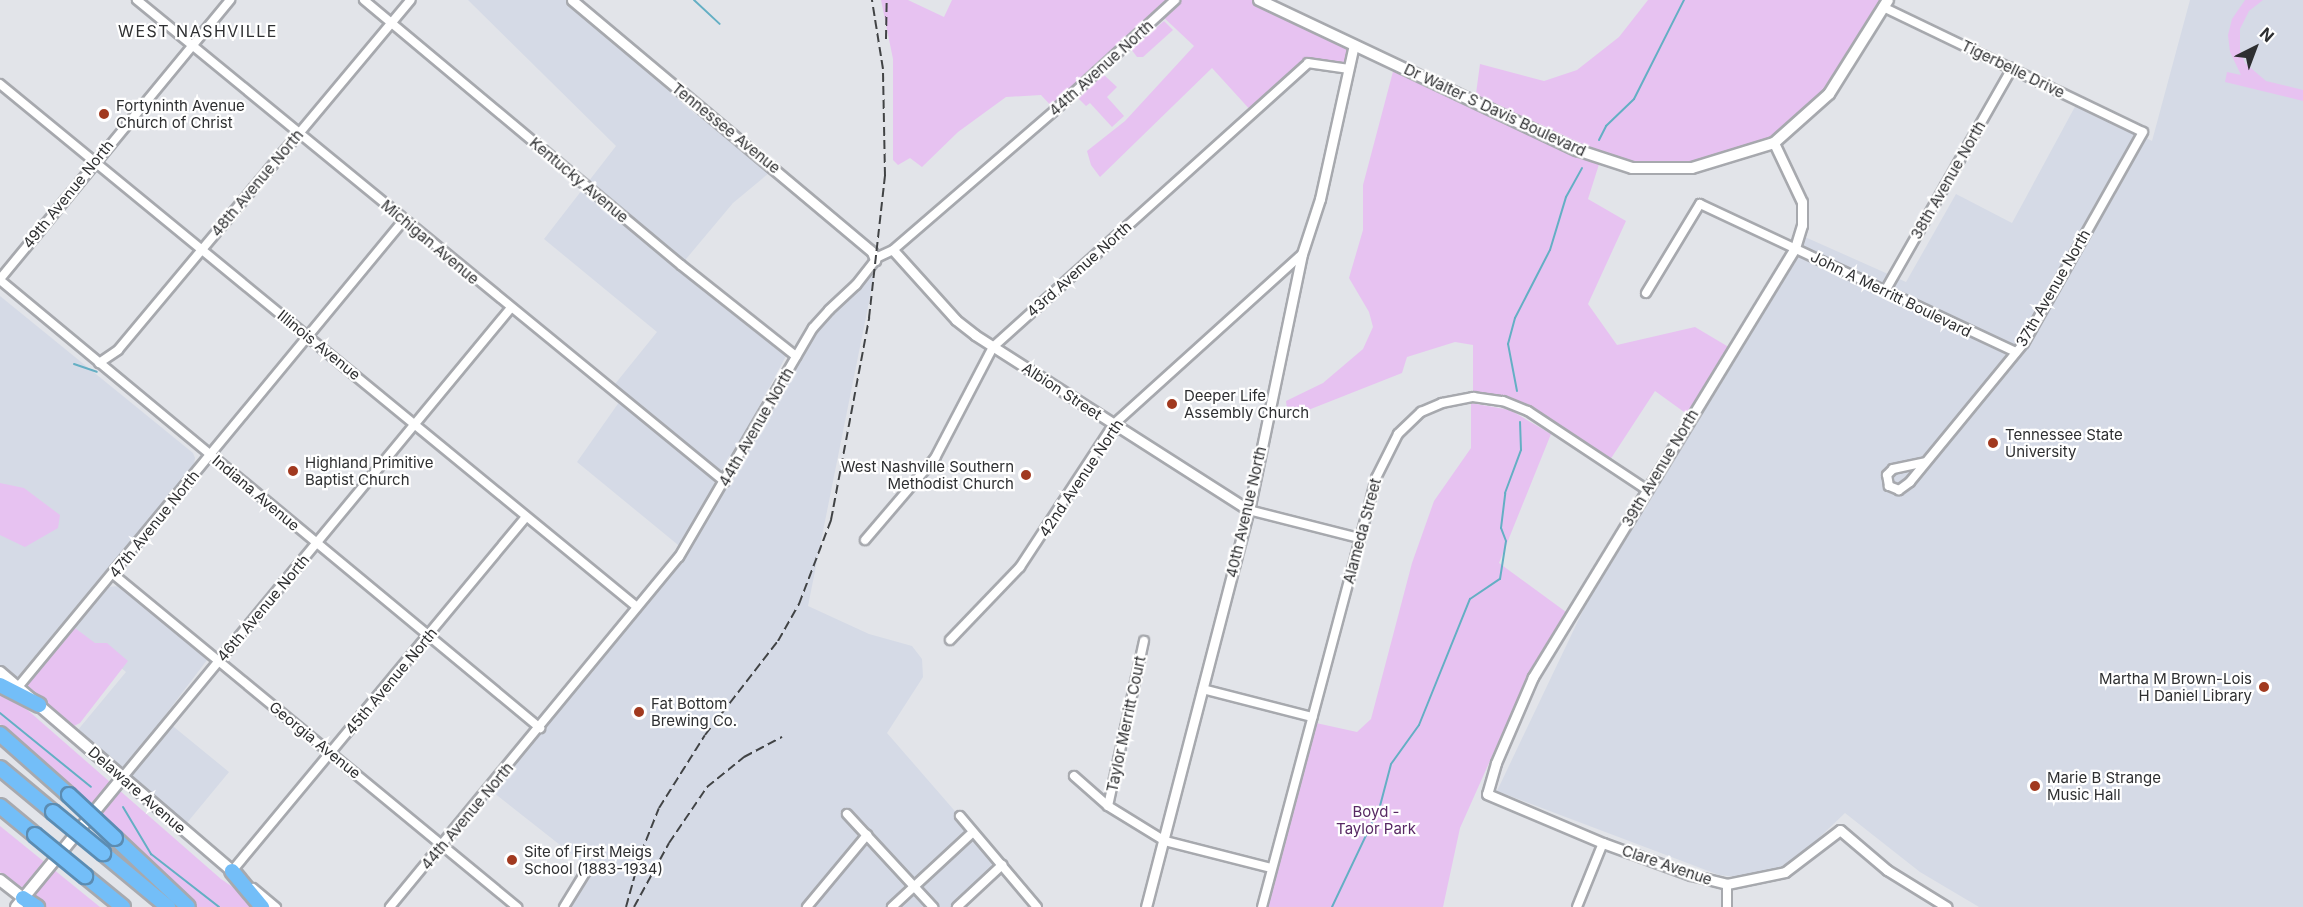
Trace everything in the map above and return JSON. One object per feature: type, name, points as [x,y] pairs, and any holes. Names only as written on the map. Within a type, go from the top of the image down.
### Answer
[{"type":"highway","points":[[0,685],[39,705]]},
{"type":"highway","points":[[0,734],[69,795],[188,907]]},
{"type":"highway","points":[[0,768],[168,907]]},
{"type":"highway","points":[[0,806],[123,907]]},
{"type":"highway","points":[[232,871],[262,907]]},
{"type":"highway","points":[[24,904],[37,907]]},
{"type":"main road","name":"Dr Walter S Davis Boulevard","points":[[1259,0],[1577,150],[1632,168],[1692,168],[1774,143],[1829,94],[1886,4]]},
{"type":"main road","name":"Delaware Avenue","points":[[0,672],[232,871]]},
{"type":"main road","name":"46th Avenue North","points":[[24,904],[122,778]]},
{"type":"main road","points":[[0,879],[24,904]]},
{"type":"street","name":"Michigan Avenue","points":[[137,0],[300,132],[510,309],[725,482]]},
{"type":"street","name":"49th Avenue North","points":[[0,280],[95,160],[230,0]]},
{"type":"street","name":"Kentucky Avenue","points":[[364,0],[681,265],[796,356]]},
{"type":"street","name":"48th Avenue North","points":[[99,363],[118,350],[411,0]]},
{"type":"street","name":"Tennessee Avenue","points":[[572,0],[872,252],[875,260]]},
{"type":"street","name":"44th Avenue North","points":[[390,907],[679,557],[725,482],[796,356],[819,322],[856,285],[875,260],[893,250],[1175,0]]},
{"type":"street","name":"Tigerbelle Drive","points":[[1886,4],[2143,132]]},
{"type":"street","name":"40th Avenue North","points":[[1146,907],[1165,841],[1249,510],[1302,254],[1320,199],[1354,45]]},
{"type":"street","name":"43rd Avenue North","points":[[865,540],[935,458],[993,347],[1308,63],[1349,69]]},
{"type":"street","name":"38th Avenue North","points":[[1885,291],[2012,68]]},
{"type":"street","name":"Illinois Avenue","points":[[0,84],[637,607]]},
{"type":"street","name":"37th Avenue North","points":[[1925,462],[1893,469],[1887,476],[1889,486],[1903,489],[2016,352],[2143,132]]},
{"type":"street","name":"39th Avenue North","points":[[1487,794],[1493,771],[1533,677],[1795,248],[1802,225],[1802,202],[1774,143]]},
{"type":"street","name":"John A Merritt Boulevard","points":[[1646,293],[1700,204],[2016,352]]},
{"type":"street","name":"47th Avenue North","points":[[18,687],[403,220]]},
{"type":"street","name":"Albion Street","points":[[893,250],[956,320],[993,347],[1249,510]]},
{"type":"street","name":"42nd Avenue North","points":[[950,639],[1020,567],[1114,424],[1302,254]]},
{"type":"street","name":"Indiana Avenue","points":[[0,280],[540,728]]},
{"type":"street","name":"46th Avenue North","points":[[122,778],[510,309]]},
{"type":"street","name":"Alameda Street","points":[[1262,907],[1378,468],[1395,438],[1421,412],[1460,398],[1500,400],[1528,411],[1646,489]]},
{"type":"street","points":[[1249,510],[1359,538]]},
{"type":"street","name":"45th Avenue North","points":[[232,871],[526,517]]},
{"type":"street","name":"Georgia Avenue","points":[[113,574],[217,662],[444,844],[517,907]]},
{"type":"street","name":"Taylor Merritt Court","points":[[1108,806],[1144,641]]},
{"type":"street","points":[[1203,689],[1312,717]]},
{"type":"street","points":[[1074,776],[1108,806],[1165,841],[1272,868]]},
{"type":"street","name":"Clare Avenue","points":[[1487,794],[1603,843],[1691,875],[1727,884],[1785,872],[1840,830],[1887,870],[1947,907]]},
{"type":"street","points":[[848,814],[933,907]]},
{"type":"street","points":[[960,816],[1037,907]]},
{"type":"street","points":[[892,907],[973,832]]},
{"type":"street","points":[[807,907],[867,835]]},
{"type":"street","points":[[1577,907],[1603,843]]},
{"type":"street","points":[[957,907],[1002,865]]},
{"type":"street","points":[[564,907],[588,868]]},
{"type":"street","name":"Delaware Avenue","points":[[232,871],[276,907]]},
{"type":"street","points":[[1727,884],[1727,907]]},
{"type":"shaded area","points":[[468,0],[577,0],[775,168],[733,203],[681,265],[695,283],[786,356],[694,530],[813,328],[878,257],[808,606],[869,634],[912,646],[922,659],[923,677],[887,733],[1000,863],[956,907],[561,907],[588,867],[489,789],[683,549],[577,462],[622,398],[611,389],[657,332],[544,239],[616,146]]},
{"type":"shaded area","name":"Tennessee State University","points":[[2190,0],[2303,0],[2303,907],[1979,907],[1920,872],[1845,813],[1800,856],[1777,869],[1745,878],[1719,875],[1497,791],[1587,602],[1805,237],[1906,282],[1956,194],[2012,223],[2077,103],[2152,141]]},
{"type":"shaded area","points":[[0,296],[193,453],[195,458],[194,465],[16,679],[0,666]]},
{"type":"shaded area","points":[[119,586],[207,660],[163,718],[229,772],[186,824],[77,731],[126,672],[75,628],[108,587]]},
{"type":"green space","points":[[881,0],[908,0],[944,17],[952,0],[1259,0],[1354,45],[1349,69],[1308,63],[1253,113],[1212,68],[1100,177],[1091,165],[1087,151],[1125,121],[1194,46],[1160,14],[1055,110],[1041,95],[1006,97],[958,132],[922,167],[910,158],[898,165],[893,160],[893,59]]},
{"type":"green space","points":[[1648,0],[1888,0],[1849,66],[1774,143],[1692,168],[1632,168],[1601,158],[1588,199],[1626,221],[1588,304],[1617,345],[1695,327],[1732,349],[1691,417],[1655,391],[1608,463],[1528,411],[1473,397],[1473,345],[1455,342],[1407,357],[1402,373],[1288,418],[1286,401],[1323,383],[1363,349],[1373,327],[1369,312],[1349,278],[1363,230],[1363,185],[1395,64],[1475,101],[1480,64],[1544,81],[1577,70],[1619,37]]},
{"type":"green space","points":[[2245,0],[2263,0],[2249,11],[2240,29],[2240,50],[2245,63],[2266,81],[2303,90],[2303,101],[2225,82],[2227,72],[2241,75],[2230,52],[2228,35],[2232,19]]},
{"type":"green space","points":[[1164,21],[1173,30],[1143,57],[1137,57],[1131,49]]},
{"type":"green space","points":[[1103,74],[1117,87],[1107,97],[1124,116],[1112,127],[1090,103],[1086,106],[1077,97]]},
{"type":"green space","name":"Boyd - Taylor Park","points":[[1471,403],[1510,410],[1551,434],[1499,563],[1566,612],[1522,689],[1460,828],[1443,907],[1266,907],[1316,723],[1357,732],[1371,719],[1412,563],[1434,501],[1471,448]]},
{"type":"green space","points":[[0,483],[24,488],[60,515],[58,528],[25,547],[0,535]]},
{"type":"green space","points":[[75,628],[95,643],[107,643],[128,661],[80,723],[74,726],[27,686]]},
{"type":"green space","points":[[0,686],[221,879],[262,907],[196,907],[0,724]]},
{"type":"green space","points":[[0,826],[100,907],[42,907],[0,872]]},
{"type":"waterway","points":[[694,0],[720,24]]},
{"type":"waterway","points":[[1599,140],[1606,126],[1634,99],[1684,0]]},
{"type":"waterway","points":[[1517,391],[1508,344],[1515,318],[1550,250],[1566,197],[1582,168]]},
{"type":"waterway","points":[[74,364],[97,372]]},
{"type":"waterway","points":[[1332,907],[1380,806],[1391,764],[1419,725],[1470,599],[1500,579],[1506,541],[1501,528],[1505,493],[1521,450],[1520,422]]},
{"type":"waterway","points":[[0,713],[91,787]]},
{"type":"waterway","points":[[123,807],[151,854],[219,907]]},
{"type":"railway","points":[[626,907],[641,853],[659,808],[705,735],[778,641],[799,604],[831,520],[869,318],[885,176],[883,69],[872,0]]},
{"type":"railway","points":[[886,39],[887,0]]},
{"type":"railway","points":[[634,907],[669,843],[707,787],[744,757],[782,737]]},
{"type":"place","name":"Fortyninth Avenue Church of Christ","points":[[104,114]]},
{"type":"place","name":"Deeper Life Assembly Church","points":[[1172,404]]},
{"type":"place","name":"Tennessee State University","points":[[1993,443]]},
{"type":"place","name":"Highland Primitive Baptist Church","points":[[293,471]]},
{"type":"place","name":"West Nashville Southern Methodist Church","points":[[1026,475]]},
{"type":"place","name":"Martha M Brown-Lois H Daniel Library","points":[[2264,687]]},
{"type":"place","name":"Fat Bottom Brewing Co.","points":[[639,712]]},
{"type":"place","name":"Marie B Strange Music Hall","points":[[2035,786]]},
{"type":"place","name":"Site of First Meigs School (1883-1934)","points":[[512,860]]},
{"type":"district","name":"WEST NASHVILLE","points":[[198,31]]}]
